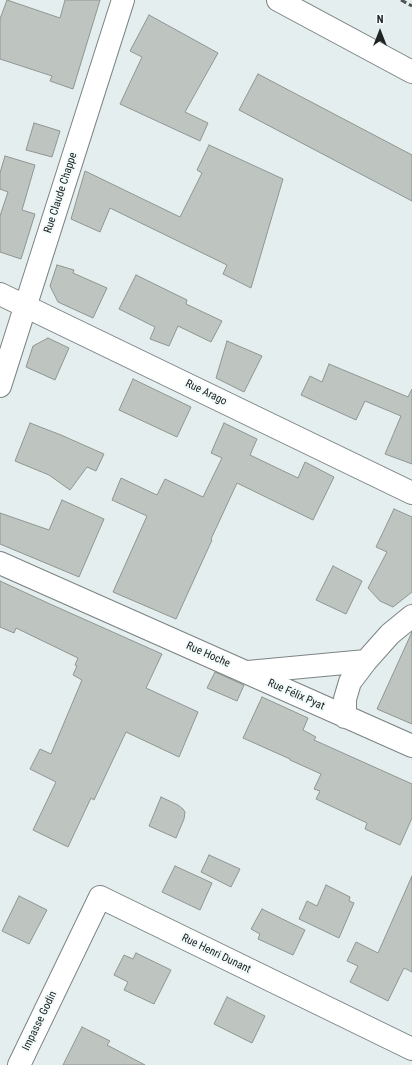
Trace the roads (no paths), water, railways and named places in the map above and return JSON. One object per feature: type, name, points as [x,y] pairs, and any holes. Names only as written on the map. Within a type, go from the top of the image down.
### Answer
[{"type":"street","name":"Rue Claude Chappe","points":[[0,386],[123,0]]},
{"type":"street","points":[[278,0],[412,72]]},
{"type":"street","name":"Rue Arago","points":[[0,294],[412,493]]},
{"type":"street","name":"Rue Hoche","points":[[0,563],[246,672],[366,661]]},
{"type":"street","points":[[346,717],[346,699],[350,682],[390,634],[412,616]]},
{"type":"street","name":"Rue Félix Pyat","points":[[246,672],[412,746]]},
{"type":"street","name":"Rue Henri Dunant","points":[[62,977],[100,897],[412,1049]]},
{"type":"street","name":"Impasse Godin","points":[[19,1065],[62,977]]},
{"type":"railway","points":[[401,0],[412,6]]}]
